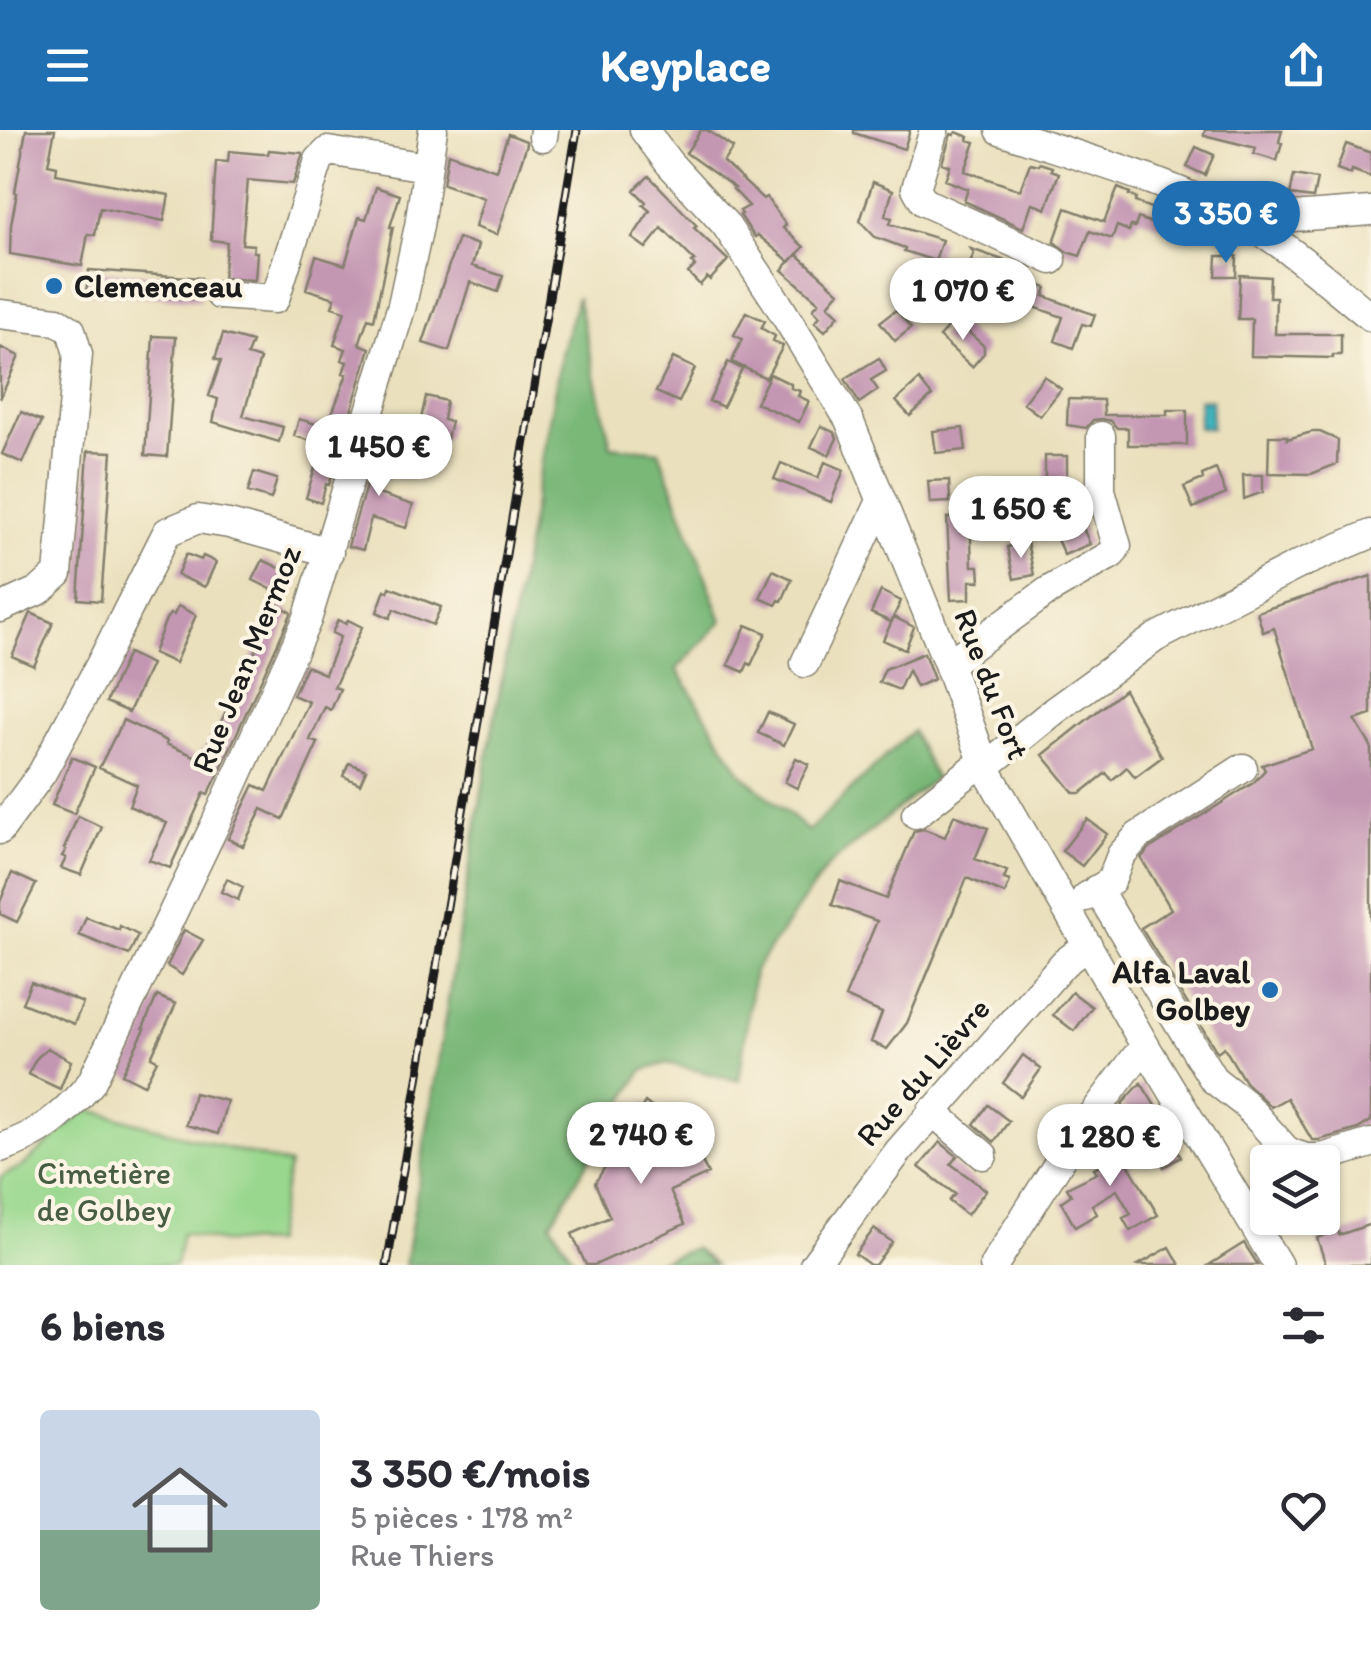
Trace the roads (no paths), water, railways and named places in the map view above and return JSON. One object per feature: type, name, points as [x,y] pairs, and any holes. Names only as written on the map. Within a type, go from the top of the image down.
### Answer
[{"type":"street","name":"Rue Jean Mermoz","points":[[0,1148],[27,1139],[47,1126],[90,1083],[214,827],[307,620],[402,306],[433,130]]},
{"type":"street","name":"Rue du Fort","points":[[644,130],[725,224],[848,420],[948,664],[985,768],[1147,1049],[1278,1265]]},
{"type":"street","points":[[934,130],[916,188],[924,202],[1052,260]]},
{"type":"street","points":[[1000,130],[1210,204],[1252,226],[1371,317]]},
{"type":"street","points":[[220,295],[275,299],[319,160],[328,151],[426,167]]},
{"type":"street","points":[[1252,226],[1268,219],[1371,212]]},
{"type":"street","points":[[1339,292],[1338,304],[1371,340]]},
{"type":"street","points":[[0,314],[56,321],[71,330],[78,354],[58,574],[40,590],[0,608]]},
{"type":"street","points":[[948,664],[1048,591],[1112,554],[1116,546],[1100,490],[1101,436]]},
{"type":"street","points":[[804,663],[881,500]]},
{"type":"street","points":[[0,830],[42,773],[168,532],[198,519],[329,552]]},
{"type":"street","points":[[916,814],[972,770],[985,768],[1155,638],[1300,564],[1371,534]]},
{"type":"street","points":[[970,726],[1002,730],[1038,724]]},
{"type":"street","points":[[1067,911],[1111,881],[1120,856],[1138,836],[1243,768]]},
{"type":"street","points":[[1097,890],[1213,1080],[1245,1104],[1288,1152],[1322,1158],[1371,1142]]},
{"type":"street","name":"Rue du Lièvre","points":[[824,1262],[898,1152],[932,1111],[1064,963],[1088,945]]},
{"type":"street","points":[[994,1265],[1068,1148],[1136,1057],[1147,1049]]},
{"type":"street","points":[[932,1111],[983,1155]]},
{"type":"water","points":[[1199,399],[1212,400],[1211,428],[1198,428]]},
{"type":"railway","points":[[387,1265],[577,130]]},
{"type":"place","name":"Clemenceau","points":[[54,286]]},
{"type":"place","name":"Alfa Laval Golbey","points":[[1270,990]]},
{"type":"park label","name":"Cimetière de Golbey","points":[[104,1192]]}]
